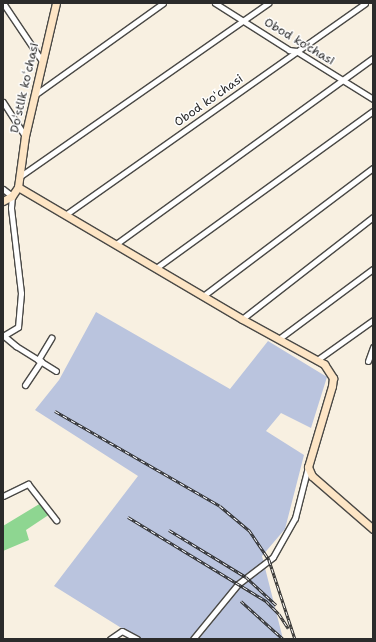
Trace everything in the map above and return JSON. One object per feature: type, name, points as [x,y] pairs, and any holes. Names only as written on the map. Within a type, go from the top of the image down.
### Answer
[{"type":"street","points":[[3,3],[42,61]]},
{"type":"street","name":"Doʻstlik koʻchasi","points":[[18,187],[18,178],[25,136],[56,3]]},
{"type":"street","points":[[36,94],[163,3]]},
{"type":"street","name":"Obod ko'chasi","points":[[215,3],[244,19],[289,50],[296,51],[373,99]]},
{"type":"street","points":[[18,178],[268,3]]},
{"type":"street","name":"Obod koʻchasi","points":[[65,215],[365,3]]},
{"type":"street","points":[[116,244],[373,58]]},
{"type":"street","points":[[3,102],[25,136]]},
{"type":"street","points":[[156,268],[373,111]]},
{"type":"street","points":[[203,296],[373,168]]},
{"type":"street","points":[[3,201],[12,196],[18,187],[242,319],[280,338],[318,360],[324,364],[333,378],[295,518],[273,557],[238,584],[193,639]]},
{"type":"street","points":[[3,189],[12,196]]},
{"type":"street","points":[[12,196],[11,208],[19,261],[21,310],[18,327],[4,336],[56,371]]},
{"type":"street","points":[[242,319],[373,217]]},
{"type":"street","points":[[280,338],[373,269]]},
{"type":"street","points":[[318,360],[373,320]]},
{"type":"street","points":[[25,386],[51,338]]},
{"type":"street","points":[[368,362],[373,347]]},
{"type":"street","points":[[308,467],[312,476],[373,529]]},
{"type":"street","points":[[3,496],[28,484],[56,520]]},
{"type":"street","points":[[110,639],[122,631],[137,639]]},
{"type":"shaded area","points":[[96,312],[230,389],[268,341],[327,377],[311,428],[281,413],[266,431],[304,455],[285,529],[262,556],[283,639],[139,639],[54,586],[138,476],[35,410],[59,380]]},
{"type":"green space","points":[[41,503],[50,514],[26,530],[29,540],[3,551],[3,526]]},
{"type":"railway","points":[[55,411],[220,506],[249,530],[269,560],[295,639]]},
{"type":"railway","points":[[128,517],[266,601],[279,614],[288,628]]},
{"type":"railway","points":[[169,530],[246,577],[276,605]]},
{"type":"railway","points":[[241,601],[283,639]]}]
